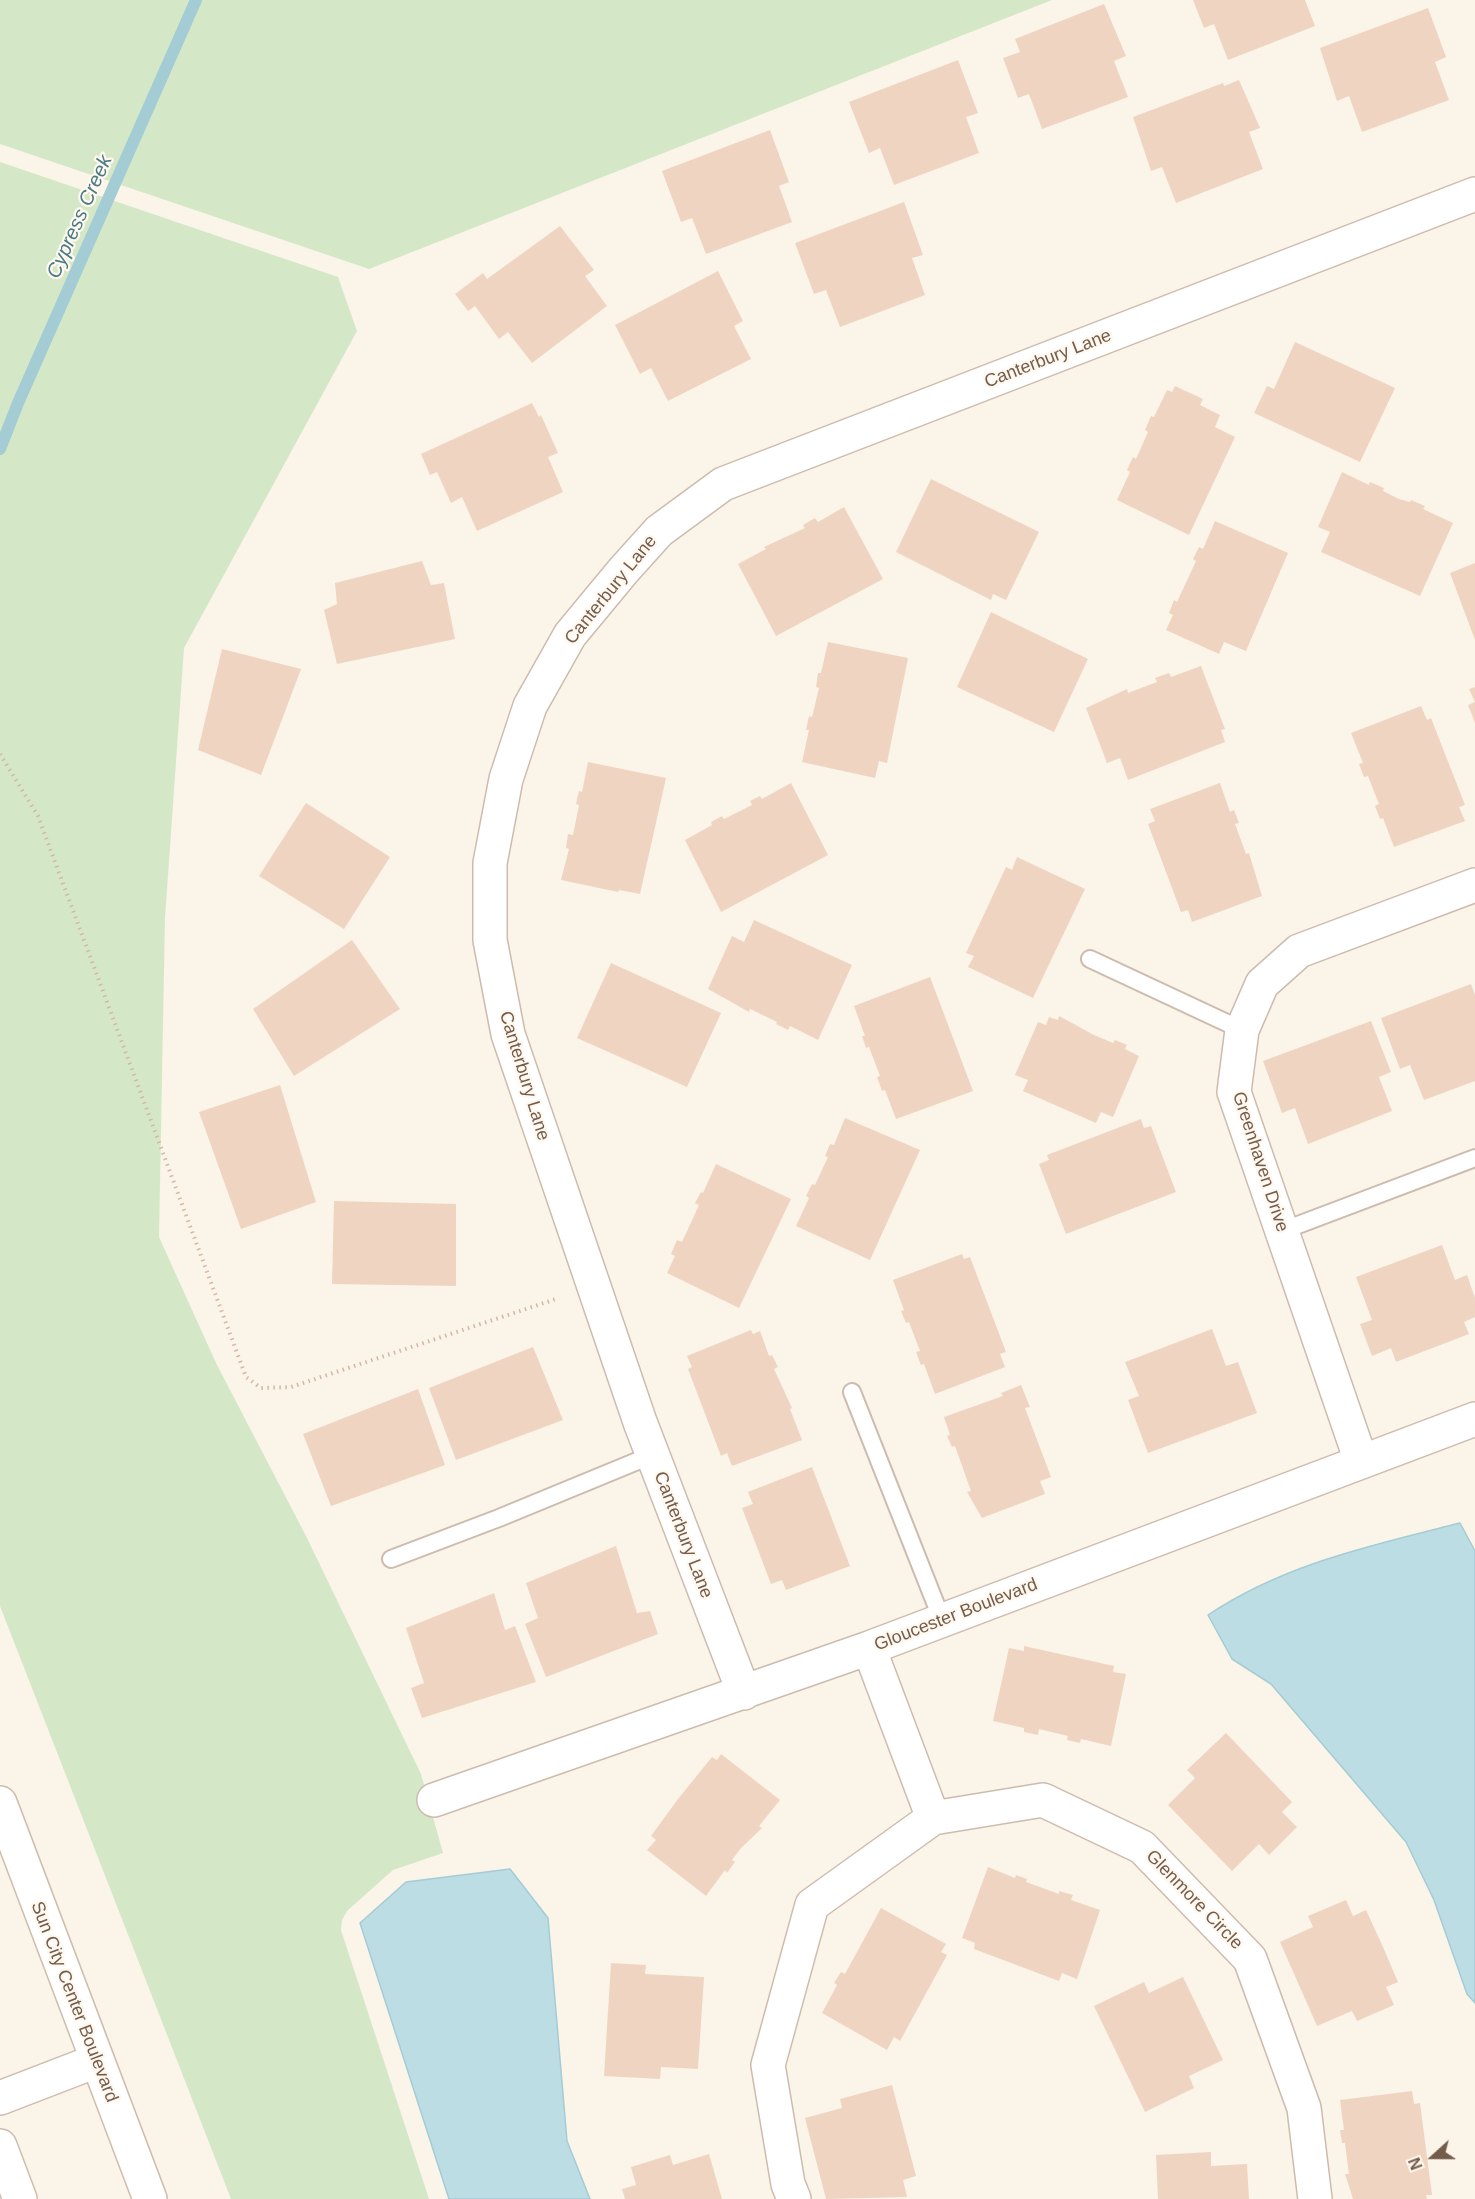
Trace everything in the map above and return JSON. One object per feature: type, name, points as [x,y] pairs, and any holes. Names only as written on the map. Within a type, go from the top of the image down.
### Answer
[{"type":"street","name":"Canterbury Lane","points":[[744,1693],[652,1455],[508,1034],[490,940],[490,863],[506,779],[530,706],[570,635],[600,598],[659,531],[723,484],[1475,194]]},
{"type":"street","name":"Greenhaven Drive","points":[[1361,1461],[1234,1092],[1242,1030],[1262,984],[1299,951],[1475,885]]},
{"type":"street","name":"Gloucester Boulevard","points":[[434,1800],[868,1648],[1475,1419]]},
{"type":"street","points":[[868,1648],[933,1818]]},
{"type":"street","name":"Glenmore Circle","points":[[794,2199],[788,2184],[768,2065],[812,1905],[933,1818],[1043,1800],[1142,1847],[1250,1959],[1304,2108],[1315,2199]]},
{"type":"street","name":"Sun City Center Boulevard","points":[[0,1803],[150,2199]]},
{"type":"street","points":[[0,2098],[96,2061]]},
{"type":"street","points":[[0,2146],[20,2199]]},
{"type":"lane","points":[[1090,958],[1242,1030]]},
{"type":"lane","points":[[1282,1231],[1475,1158]]},
{"type":"lane","points":[[852,1392],[942,1620]]},
{"type":"lane","points":[[391,1559],[499,1518],[652,1455]]},
{"type":"path","points":[[0,754],[38,816],[246,1377],[261,1388],[291,1387],[594,1286]]},
{"type":"green space","points":[[0,0],[1052,0],[369,269],[0,144]]},
{"type":"green space","points":[[0,162],[338,277],[357,331],[184,648],[165,918],[159,1237],[216,1363],[306,1536],[421,1774],[443,1853],[393,1870],[347,1911],[342,1920],[341,1930],[429,2199],[231,2199],[0,1606]]},
{"type":"water","points":[[1460,1523],[1475,1551],[1475,2003],[1467,1994],[1434,1900],[1406,1842],[1271,1684],[1232,1659],[1208,1615],[1237,1597],[1298,1569],[1362,1548]]},
{"type":"water","points":[[510,1869],[548,1918],[567,2141],[590,2199],[449,2199],[360,1923],[406,1882]]},
{"type":"building","points":[[1193,0],[1305,0],[1315,26],[1228,60],[1214,24],[1204,28]]},
{"type":"building","points":[[1104,4],[1126,56],[1114,61],[1128,97],[1042,129],[1029,94],[1018,98],[1003,58],[1020,52],[1015,39]]},
{"type":"building","points":[[1428,8],[1446,57],[1435,62],[1449,100],[1362,132],[1349,96],[1337,101],[1320,48]]},
{"type":"building","points":[[958,60],[978,113],[966,117],[979,153],[894,185],[880,148],[869,153],[849,102]]},
{"type":"building","points":[[1239,80],[1260,128],[1249,132],[1263,169],[1176,203],[1162,167],[1151,171],[1133,117],[1223,83],[1224,86]]},
{"type":"building","points":[[770,130],[789,182],[779,186],[792,222],[706,254],[692,218],[681,222],[662,171]]},
{"type":"building","points":[[904,202],[923,255],[912,258],[925,295],[840,327],[826,290],[814,294],[795,243]]},
{"type":"building","points":[[560,226],[594,270],[585,276],[607,306],[532,363],[508,332],[499,339],[475,306],[468,311],[455,294],[483,273],[487,279]]},
{"type":"building","points":[[718,271],[743,321],[734,326],[751,359],[668,401],[651,368],[640,374],[615,325]]},
{"type":"building","points":[[1295,342],[1395,388],[1360,462],[1254,413],[1267,386],[1274,389]]},
{"type":"building","points":[[1175,386],[1203,399],[1200,405],[1220,415],[1215,427],[1235,437],[1189,535],[1117,500],[1130,472],[1127,470],[1133,457],[1136,459],[1148,432],[1145,430],[1151,416],[1154,417],[1167,390],[1172,392]]},
{"type":"building","points":[[532,403],[539,417],[541,415],[558,453],[548,457],[563,492],[477,531],[462,497],[451,503],[437,472],[430,475],[421,454]]},
{"type":"building","points":[[1342,472],[1369,485],[1370,482],[1384,488],[1383,491],[1399,499],[1410,502],[1411,500],[1425,506],[1423,509],[1453,523],[1420,596],[1321,552],[1330,532],[1318,527]]},
{"type":"building","points":[[931,479],[1039,532],[1006,600],[993,594],[991,600],[896,552]]},
{"type":"building","points":[[844,507],[883,579],[776,636],[738,564],[766,549],[764,547],[805,528],[803,525],[815,518],[818,522]]},
{"type":"building","points":[[1215,521],[1288,553],[1246,651],[1224,642],[1219,654],[1166,630],[1173,615],[1169,613],[1174,600],[1177,602],[1196,561],[1193,559],[1199,547],[1203,549]]},
{"type":"building","points":[[422,561],[431,585],[444,583],[455,639],[337,664],[324,610],[337,604],[335,583]]},
{"type":"building","points":[[1475,563],[1475,640],[1450,573]]},
{"type":"building","points":[[991,612],[1088,659],[1054,732],[957,687]]},
{"type":"building","points":[[828,642],[908,658],[887,763],[879,761],[875,778],[802,762],[809,730],[806,730],[809,716],[812,717],[819,688],[816,687],[818,673],[821,673]]},
{"type":"building","points":[[222,649],[301,669],[261,775],[198,750]]},
{"type":"building","points":[[1201,666],[1225,729],[1221,730],[1225,742],[1128,780],[1120,758],[1107,763],[1086,708],[1127,689],[1128,693],[1157,682],[1155,678],[1169,673],[1171,677]]},
{"type":"building","points":[[1475,687],[1475,702],[1469,689]]},
{"type":"building","points":[[1475,702],[1475,723],[1468,705]]},
{"type":"building","points":[[1421,706],[1427,720],[1431,718],[1465,805],[1459,807],[1465,821],[1394,847],[1383,818],[1380,819],[1375,806],[1379,804],[1368,776],[1364,777],[1359,764],[1363,763],[1351,733]]},
{"type":"building","points":[[588,762],[666,778],[640,894],[619,890],[618,892],[561,880],[569,849],[566,848],[568,834],[573,835],[579,805],[576,804],[579,791],[582,792]]},
{"type":"building","points":[[791,783],[828,855],[721,912],[685,840],[712,825],[711,822],[722,816],[724,819],[752,805],[750,801],[760,796],[762,799]]},
{"type":"building","points":[[1220,783],[1230,812],[1234,810],[1239,823],[1235,824],[1246,854],[1249,853],[1262,896],[1192,922],[1188,910],[1181,912],[1148,824],[1155,821],[1150,809]]},
{"type":"building","points":[[306,803],[390,857],[344,929],[259,876]]},
{"type":"building","points":[[1017,857],[1085,889],[1033,998],[968,967],[974,956],[966,953],[1006,867],[1012,870]]},
{"type":"building","points":[[754,920],[852,965],[818,1040],[790,1026],[788,1030],[750,1009],[749,1012],[708,989],[732,936],[744,942]]},
{"type":"building","points":[[352,940],[400,1009],[294,1076],[253,1009]]},
{"type":"building","points":[[611,963],[721,1013],[687,1087],[577,1038]]},
{"type":"building","points":[[930,977],[973,1091],[896,1119],[885,1090],[882,1091],[877,1077],[880,1076],[869,1047],[866,1048],[862,1036],[865,1036],[854,1006]]},
{"type":"building","points":[[1471,984],[1475,995],[1475,1081],[1424,1100],[1410,1065],[1400,1069],[1381,1018]]},
{"type":"building","points":[[1059,1016],[1094,1035],[1113,1043],[1115,1040],[1127,1045],[1125,1049],[1139,1056],[1113,1117],[1101,1112],[1096,1123],[1023,1091],[1028,1080],[1015,1075],[1038,1022],[1046,1025],[1049,1017],[1058,1020]]},
{"type":"building","points":[[1371,1021],[1391,1072],[1379,1077],[1392,1111],[1308,1144],[1295,1108],[1282,1113],[1263,1061]]},
{"type":"building","points":[[280,1085],[316,1202],[241,1229],[199,1112]]},
{"type":"building","points":[[845,1118],[920,1150],[870,1260],[796,1226],[809,1198],[806,1196],[812,1184],[815,1185],[828,1157],[825,1156],[830,1144],[834,1145]]},
{"type":"building","points":[[1141,1119],[1144,1128],[1151,1126],[1176,1192],[1066,1234],[1039,1164],[1049,1160],[1047,1155]]},
{"type":"building","points":[[716,1164],[791,1199],[739,1308],[667,1273],[675,1256],[671,1254],[677,1240],[682,1242],[699,1205],[695,1203],[701,1192],[703,1193]]},
{"type":"building","points":[[334,1201],[456,1204],[456,1286],[332,1284]]},
{"type":"building","points":[[1442,1245],[1455,1280],[1467,1275],[1475,1298],[1475,1317],[1464,1322],[1469,1334],[1396,1362],[1391,1348],[1372,1356],[1360,1324],[1372,1320],[1356,1277]]},
{"type":"building","points":[[962,1254],[964,1259],[970,1257],[1006,1352],[1000,1354],[1005,1367],[935,1394],[924,1364],[921,1365],[916,1352],[920,1351],[909,1322],[906,1323],[901,1311],[904,1310],[893,1280]]},
{"type":"building","points":[[1212,1329],[1226,1366],[1238,1362],[1257,1413],[1148,1453],[1128,1400],[1139,1396],[1125,1362]]},
{"type":"building","points":[[751,1330],[753,1334],[760,1331],[769,1356],[772,1355],[778,1367],[774,1369],[792,1408],[790,1409],[802,1440],[732,1466],[727,1453],[721,1456],[688,1369],[692,1367],[687,1356]]},
{"type":"building","points":[[533,1347],[563,1420],[456,1460],[429,1388]]},
{"type":"building","points":[[1021,1385],[1030,1407],[1025,1408],[1051,1477],[1040,1481],[1045,1494],[982,1518],[967,1492],[971,1491],[955,1446],[952,1447],[947,1436],[950,1435],[944,1417],[1003,1396],[1001,1393]]},
{"type":"building","points":[[418,1389],[445,1465],[331,1506],[303,1434]]},
{"type":"building","points":[[812,1467],[850,1566],[786,1590],[782,1580],[771,1584],[742,1508],[753,1504],[748,1492]]},
{"type":"building","points":[[616,1546],[637,1613],[650,1611],[658,1634],[546,1677],[525,1624],[538,1618],[526,1583]]},
{"type":"building","points":[[494,1593],[505,1630],[515,1626],[536,1682],[422,1718],[411,1688],[424,1683],[406,1628]]},
{"type":"building","points":[[1024,1646],[1114,1666],[1113,1672],[1126,1674],[1111,1746],[1081,1739],[1080,1743],[1067,1740],[1068,1736],[1039,1729],[1038,1735],[1024,1732],[1024,1728],[993,1721],[1009,1648],[1024,1651]]},
{"type":"building","points":[[1226,1733],[1292,1802],[1282,1812],[1297,1827],[1269,1855],[1259,1844],[1232,1871],[1168,1805],[1195,1778],[1187,1770]]},
{"type":"building","points":[[721,1754],[780,1800],[759,1826],[762,1828],[741,1848],[732,1860],[735,1862],[727,1873],[725,1870],[706,1896],[647,1850],[656,1840],[651,1836],[678,1799],[712,1757],[717,1760]]},
{"type":"building","points":[[988,1867],[1015,1878],[1016,1875],[1027,1879],[1026,1882],[1059,1894],[1059,1891],[1073,1895],[1071,1900],[1100,1910],[1077,1979],[1062,1973],[1059,1981],[974,1949],[975,1943],[962,1938]]},
{"type":"building","points":[[1346,1900],[1353,1916],[1366,1910],[1383,1947],[1398,1982],[1386,1987],[1394,2005],[1357,2021],[1352,2011],[1317,2026],[1280,1942],[1313,1927],[1308,1916]]},
{"type":"building","points":[[881,1908],[946,1944],[941,1952],[947,1955],[900,2041],[894,2037],[887,2050],[822,2013],[837,1985],[834,1983],[841,1972],[845,1974]]},
{"type":"building","points":[[611,1963],[646,1965],[645,1974],[704,1977],[698,2069],[661,2067],[660,2079],[604,2076]]},
{"type":"building","points":[[1183,1977],[1223,2060],[1189,2076],[1194,2088],[1145,2112],[1094,2006],[1144,1982],[1149,1993]]},
{"type":"building","points":[[892,2085],[916,2176],[903,2180],[907,2197],[826,2199],[805,2118],[842,2108],[840,2099]]},
{"type":"building","points":[[1412,2091],[1414,2104],[1420,2103],[1432,2195],[1426,2195],[1427,2199],[1353,2199],[1345,2174],[1349,2174],[1345,2143],[1342,2143],[1340,2130],[1344,2130],[1340,2100]]},
{"type":"building","points":[[1211,2152],[1211,2166],[1247,2164],[1249,2199],[1158,2199],[1156,2155]]},
{"type":"building","points":[[709,2154],[722,2199],[625,2199],[622,2189],[636,2185],[631,2167],[670,2155],[673,2165]]},
{"type":"waterway","name":"Cypress Creek","points":[[0,449],[18,403],[196,0]]}]
